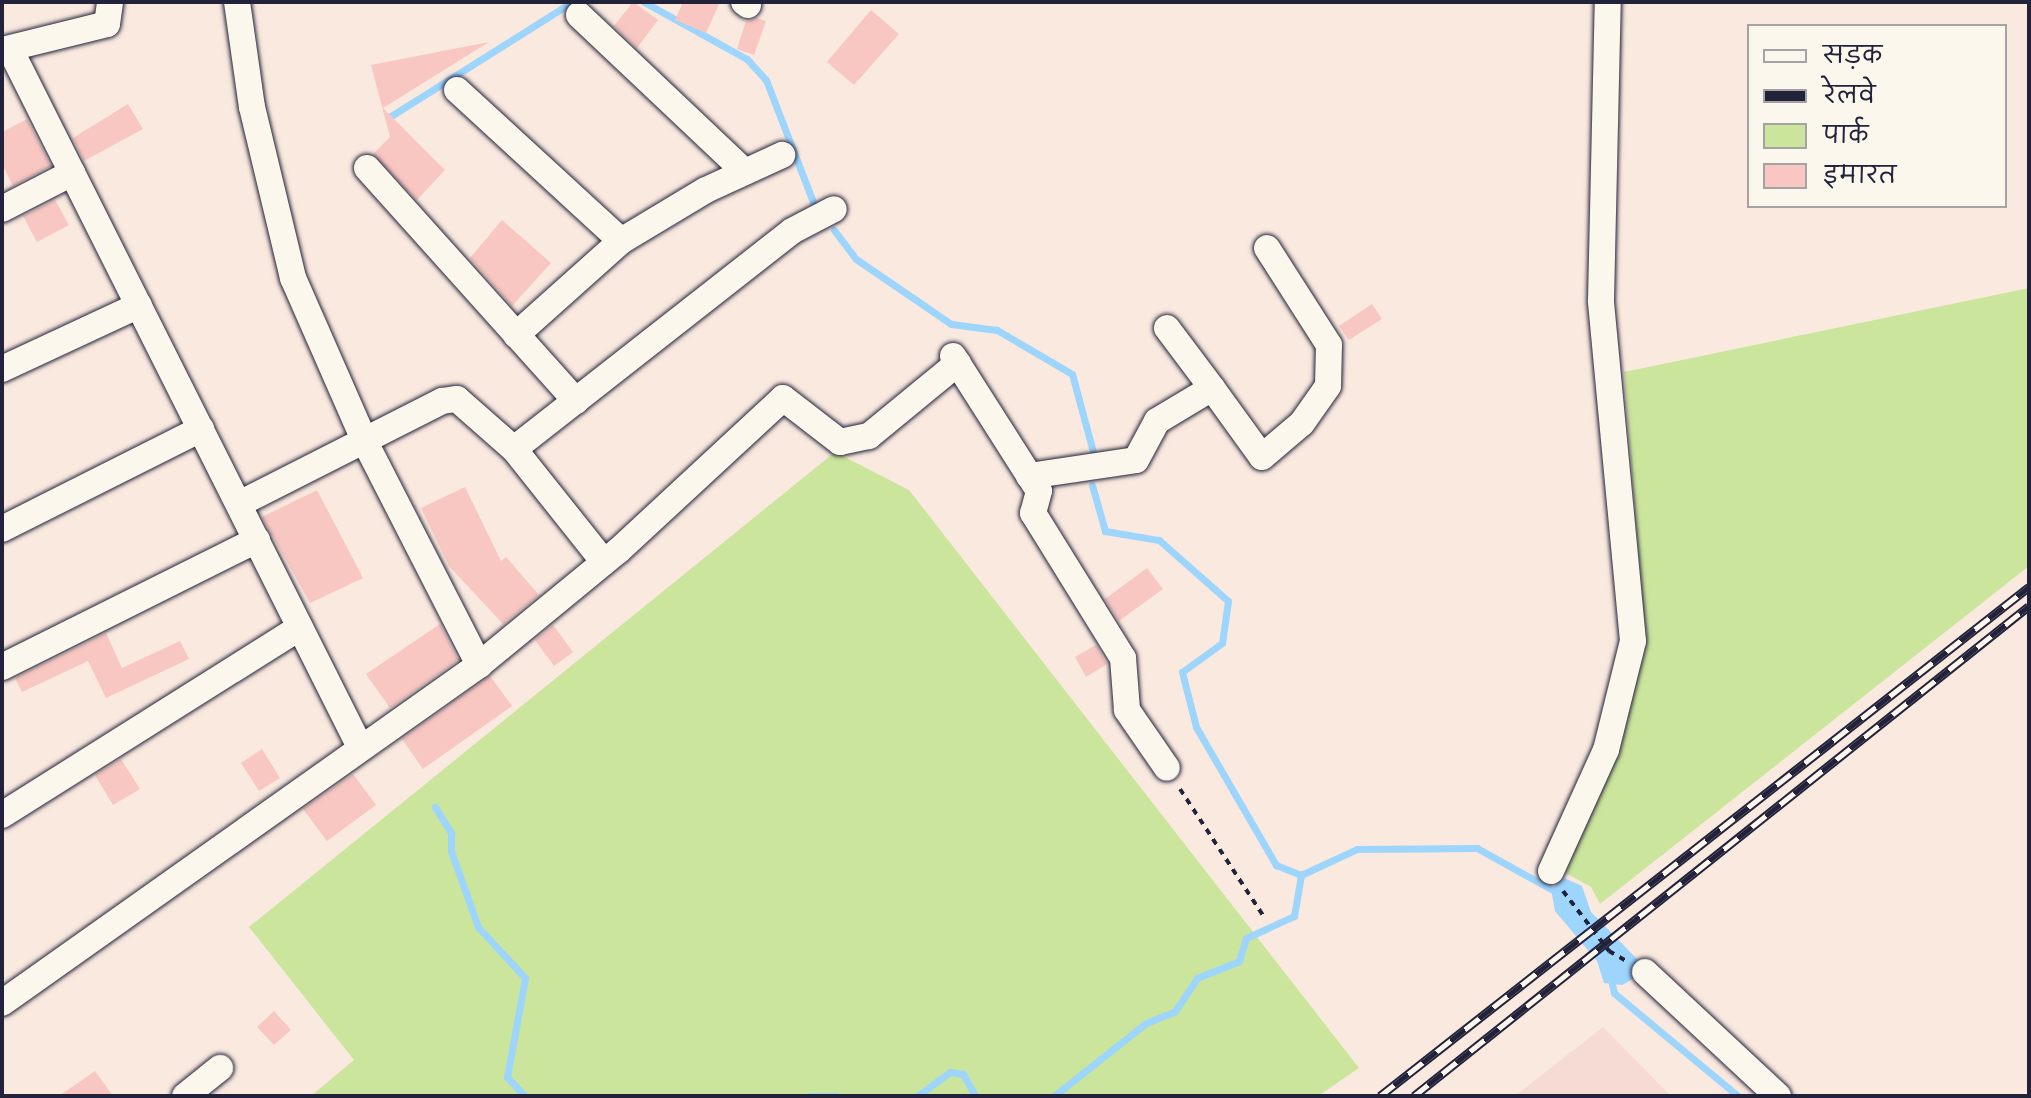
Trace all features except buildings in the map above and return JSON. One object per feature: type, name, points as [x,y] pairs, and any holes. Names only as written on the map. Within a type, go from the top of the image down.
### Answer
[{"type":"street","points":[[110,2],[107,24],[6,50],[72,173],[360,747]]},
{"type":"street","points":[[237,2],[252,107],[293,278],[364,440],[479,665]]},
{"type":"street","points":[[1551,871],[1606,750],[1633,641],[1601,300],[1608,2]]},
{"type":"street","points":[[579,15],[745,172]]},
{"type":"street","points":[[457,90],[621,241]]},
{"type":"street","points":[[516,335],[621,241],[745,172],[782,155]]},
{"type":"street","points":[[367,168],[576,401]]},
{"type":"street","points":[[2,209],[72,173]]},
{"type":"street","points":[[514,449],[792,231],[834,209]]},
{"type":"street","points":[[1167,328],[1262,457],[1302,423],[1328,386],[1329,345],[1267,248]]},
{"type":"street","points":[[2,369],[139,305]]},
{"type":"street","points":[[2,1003],[479,665],[604,562],[783,398],[840,442],[869,436],[956,359],[1039,491],[1033,513],[1123,658],[1127,710],[1167,768]]},
{"type":"street","points":[[1029,476],[1136,460],[1157,421],[1212,388]]},
{"type":"street","points":[[239,504],[442,401],[457,399],[514,449],[604,562]]},
{"type":"street","points":[[2,529],[201,429]]},
{"type":"street","points":[[2,667],[257,540]]},
{"type":"street","points":[[2,815],[300,627]]},
{"type":"street","points":[[1645,972],[1778,1096]]},
{"type":"street","points":[[185,1096],[217,1081]]},
{"type":"path","points":[[1167,768],[1264,917]]},
{"type":"path","points":[[1551,871],[1609,951],[1645,972]]},
{"type":"shaded area","points":[[1603,1027],[1671,1096],[1515,1096]]},
{"type":"green space","points":[[2029,288],[2029,566],[1600,904],[1591,887],[1564,872],[1611,760],[1646,648],[1624,372]]},
{"type":"green space","points":[[835,452],[909,490],[1359,1068],[1318,1096],[311,1096],[354,1060],[249,927]]},
{"type":"water","points":[[1564,878],[1582,886],[1591,912],[1640,962],[1642,974],[1622,985],[1604,983],[1597,961],[1555,911],[1551,889]]},
{"type":"waterway","points":[[391,116],[572,2]]},
{"type":"waterway","points":[[644,2],[747,59],[766,80],[813,202]]},
{"type":"waterway","points":[[834,230],[856,259],[951,324],[997,330],[1072,374],[1093,452]]},
{"type":"waterway","points":[[1092,485],[1105,531],[1159,540],[1228,601],[1222,643],[1182,672],[1196,727],[1276,865],[1301,875],[1357,849],[1477,848],[1551,889]]},
{"type":"waterway","points":[[435,807],[451,833],[451,851],[478,927],[525,978],[507,1077],[525,1096]]},
{"type":"waterway","points":[[1054,1096],[1146,1023],[1175,1011],[1197,978],[1239,961],[1246,938],[1294,916],[1301,875]]},
{"type":"waterway","points":[[1611,979],[1614,993],[1738,1096]]},
{"type":"waterway","points":[[917,1096],[950,1072],[963,1074],[975,1096]]},
{"type":"waterway","points":[[810,1096],[836,1096]]},
{"type":"railway","points":[[1380,1096],[2029,587]]},
{"type":"railway","points":[[1414,1096],[2029,606]]}]
